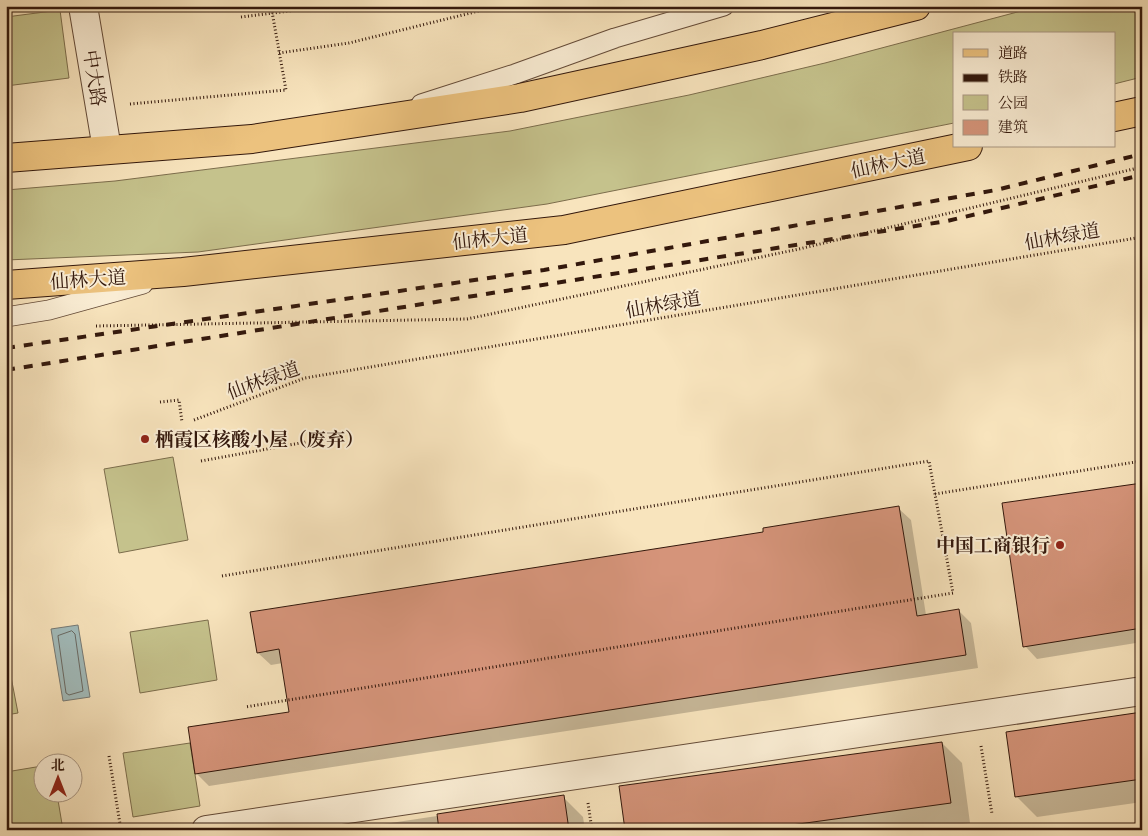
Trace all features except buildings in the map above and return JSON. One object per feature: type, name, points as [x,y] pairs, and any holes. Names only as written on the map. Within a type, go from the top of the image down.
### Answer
[{"type":"main road","points":[[6,158],[252,139],[520,98],[762,46],[916,6]]},
{"type":"main road","points":[[1116,117],[1142,111]]},
{"type":"main road","name":"仙林大道","points":[[6,286],[184,272],[564,230],[958,148]]},
{"type":"street","name":"中大路","points":[[84,6],[107,149]]},
{"type":"street","points":[[206,830],[1142,692]]},
{"type":"lane","points":[[377,120],[615,38],[724,6]]},
{"type":"lane","points":[[6,317],[49,310],[184,272]]},
{"type":"path","points":[[100,107],[286,90],[271,6]]},
{"type":"path","points":[[241,17],[330,6]]},
{"type":"path","points":[[279,52],[349,43],[500,6]]},
{"type":"path","points":[[89,327],[467,319],[799,249],[1142,167]]},
{"type":"path","name":"仙林绿道","points":[[194,420],[305,378],[1142,237]]},
{"type":"path","points":[[160,402],[179,400],[182,422]]},
{"type":"path","points":[[201,460],[339,436]]},
{"type":"path","points":[[222,576],[928,461],[953,593],[245,707]]},
{"type":"path","points":[[935,494],[1142,461]]},
{"type":"path","points":[[976,716],[992,814]]},
{"type":"path","points":[[109,756],[121,830]]},
{"type":"green space","points":[[1040,6],[1142,6],[1142,77],[1116,84],[1116,32],[953,32],[953,123],[547,204],[198,252],[6,260],[6,190],[115,181],[510,131],[689,95],[825,63]]},
{"type":"green space","points":[[60,10],[69,78],[6,86],[6,17]]},
{"type":"green space","points":[[173,457],[188,540],[119,553],[104,469]]},
{"type":"green space","points":[[208,620],[217,680],[140,693],[130,632]]},
{"type":"green space","points":[[6,651],[18,713],[6,715]]},
{"type":"green space","points":[[190,743],[200,806],[133,817],[123,753]]},
{"type":"green space","points":[[32,768],[32,804],[59,804],[63,830],[6,830],[6,772]]},
{"type":"water","points":[[78,625],[90,697],[63,701],[51,629]]},
{"type":"railway","points":[[6,348],[544,270],[996,190],[1142,154]]},
{"type":"railway","points":[[6,370],[947,221],[1142,175]]},
{"type":"place","name":"栖霞区核酸小屋（废弃）","points":[[145,439]]},
{"type":"place","name":"中国工商银行","points":[[1060,545]]}]
